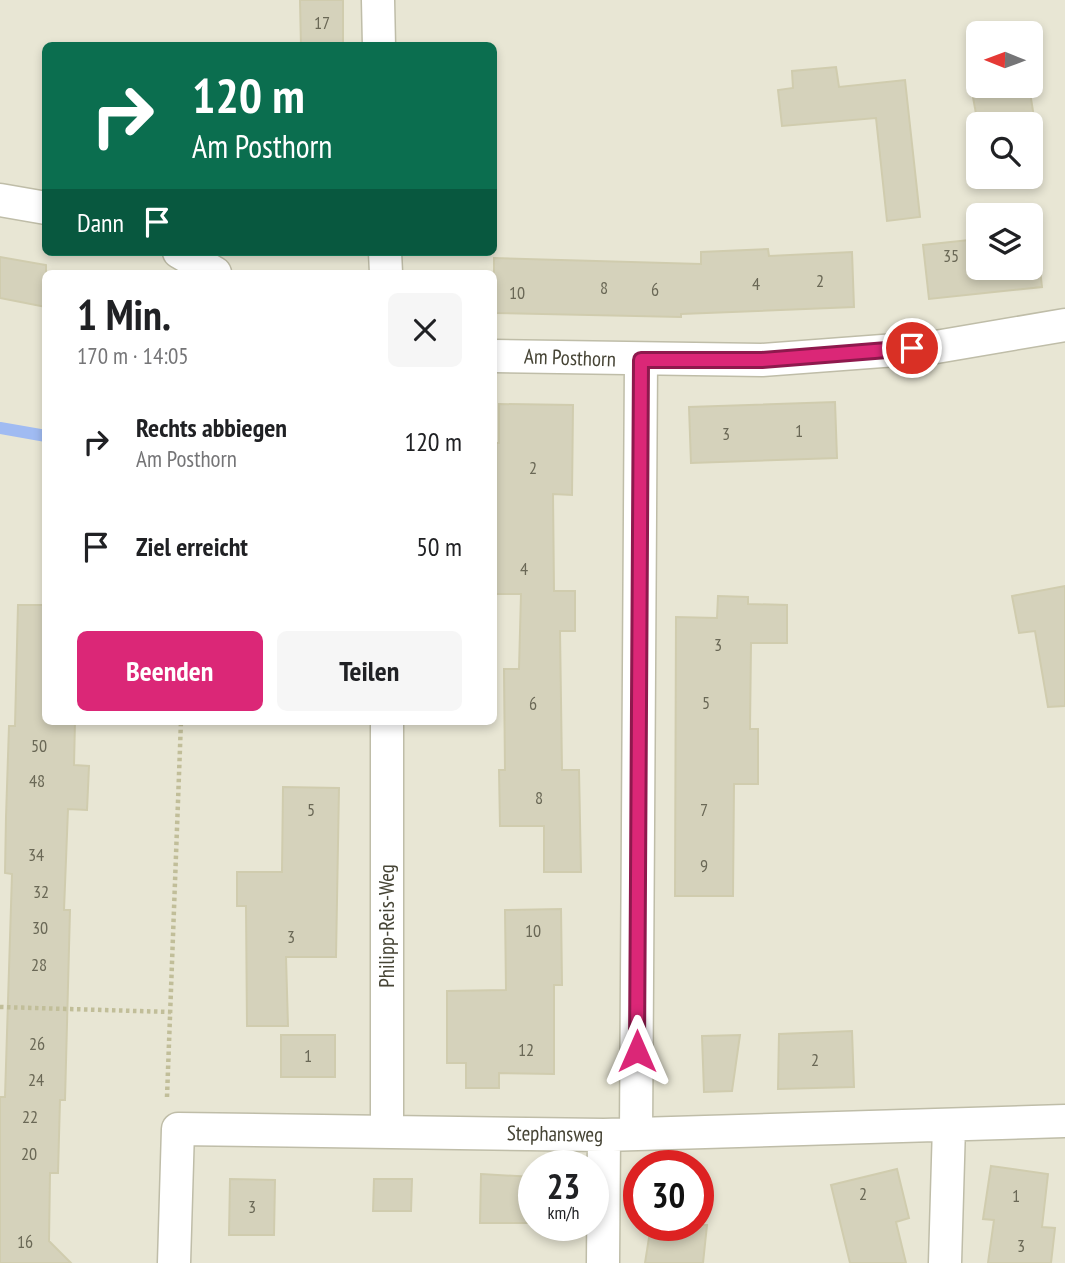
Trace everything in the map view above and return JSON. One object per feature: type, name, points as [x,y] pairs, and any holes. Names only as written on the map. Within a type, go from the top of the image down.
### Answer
[{"type":"street","points":[[378,0],[379,42]]},
{"type":"street","points":[[0,200],[42,207]]},
{"type":"street","points":[[186,256],[210,270]]},
{"type":"street","name":"Am Posthorn","points":[[497,356],[762,360],[936,346],[1065,325]]},
{"type":"street","points":[[636,1133],[641,360]]},
{"type":"street","name":"Philipp-Reis-Weg","points":[[387,725],[387,1131]]},
{"type":"street","name":"Stephansweg","points":[[178,1129],[604,1135],[1065,1121]]},
{"type":"street","points":[[945,1263],[949,1126]]},
{"type":"street","points":[[174,1263],[178,1129]]},
{"type":"street","points":[[603,1263],[604,1135]]},
{"type":"path","points":[[178,1129],[166,1110],[181,725]]},
{"type":"path","points":[[0,1007],[171,1012]]},
{"type":"shaded area","points":[[0,0],[1065,0],[1065,1263],[0,1263]]},
{"type":"building","points":[[300,0],[343,0],[343,42],[301,42]]},
{"type":"building","points":[[836,67],[839,87],[905,80],[920,217],[887,221],[876,118],[782,126],[778,90],[793,88],[792,71]]},
{"type":"building","points":[[973,98],[1031,98],[1033,112],[976,112]]},
{"type":"building","points":[[966,240],[966,280],[1041,280],[1042,287],[929,299],[923,245]]},
{"type":"building","points":[[768,249],[769,256],[852,252],[854,307],[681,314],[681,317],[497,313],[497,270],[494,270],[494,258],[701,264],[701,252]]},
{"type":"building","points":[[0,257],[46,265],[46,270],[42,270],[42,306],[0,298]]},
{"type":"building","points":[[835,402],[837,458],[691,463],[689,407]]},
{"type":"building","points":[[499,404],[573,405],[572,495],[553,494],[554,591],[575,591],[575,631],[560,631],[562,770],[579,770],[581,872],[544,872],[544,826],[500,826],[499,770],[505,770],[504,669],[519,669],[521,594],[497,594]]},
{"type":"building","points":[[1065,586],[1065,706],[1048,707],[1035,631],[1019,633],[1012,596]]},
{"type":"building","points":[[718,596],[748,597],[748,604],[787,605],[787,643],[751,643],[750,729],[758,729],[758,784],[734,784],[733,896],[675,896],[676,617],[717,618]]},
{"type":"building","points":[[18,605],[42,605],[42,725],[75,725],[74,765],[89,766],[87,810],[68,809],[64,910],[70,910],[65,1100],[60,1100],[58,1173],[50,1173],[49,1241],[71,1263],[0,1263],[0,1097],[5,1097],[12,874],[5,873],[6,817],[9,726],[15,726]]},
{"type":"building","points":[[283,787],[339,788],[336,957],[286,957],[288,1026],[247,1026],[246,906],[237,906],[237,872],[282,872]]},
{"type":"building","points":[[561,909],[562,985],[554,985],[554,1074],[499,1073],[499,1088],[466,1088],[466,1063],[447,1063],[447,991],[506,990],[505,910]]},
{"type":"building","points":[[852,1031],[854,1087],[778,1089],[779,1034]]},
{"type":"building","points":[[281,1035],[335,1035],[335,1077],[281,1077]]},
{"type":"building","points":[[740,1035],[732,1091],[704,1092],[702,1036]]},
{"type":"building","points":[[991,1166],[1048,1174],[1042,1227],[1055,1228],[1051,1263],[988,1263],[994,1220],[983,1219]]},
{"type":"building","points":[[897,1169],[909,1218],[896,1222],[906,1263],[850,1263],[831,1185]]},
{"type":"building","points":[[481,1174],[518,1176],[518,1223],[480,1223]]},
{"type":"building","points":[[230,1179],[275,1180],[274,1235],[229,1235]]},
{"type":"building","points":[[374,1179],[412,1179],[411,1211],[373,1211]]},
{"type":"building","points":[[648,1241],[705,1241],[703,1263],[645,1263]]},
{"type":"waterway","points":[[0,428],[42,435]]},
{"type":"route","points":[[637,1051],[641,360],[762,360],[912,348]]}]
